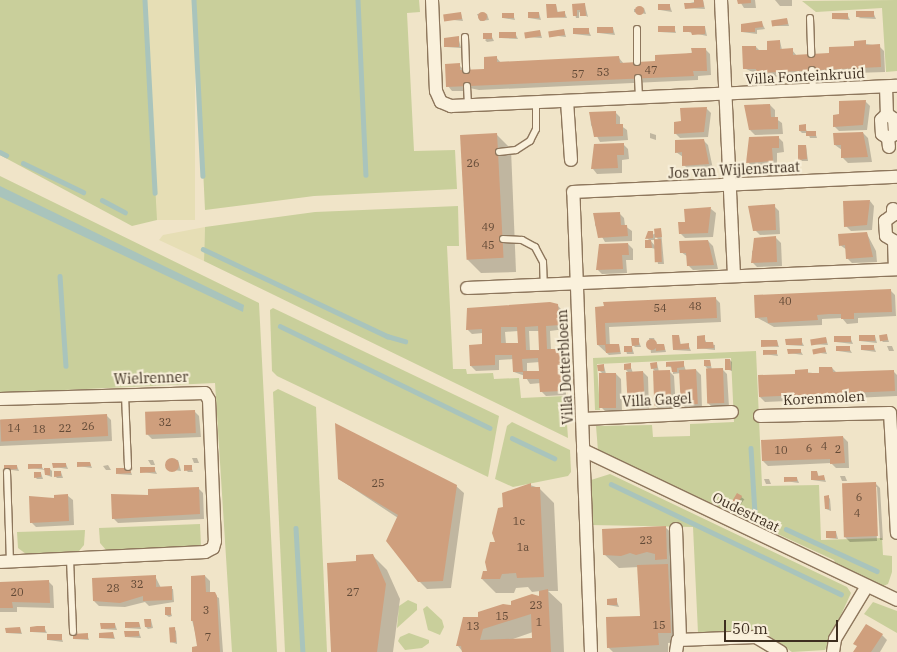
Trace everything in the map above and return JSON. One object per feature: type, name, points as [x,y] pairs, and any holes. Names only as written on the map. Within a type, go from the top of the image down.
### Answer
[{"type":"street","name":"Villa Fonteinkruid","points":[[432,0],[436,91],[442,102],[451,106],[892,87],[888,114],[881,120],[882,134],[889,143]]},
{"type":"street","points":[[721,0],[734,276]]},
{"type":"street","points":[[568,101],[571,160]]},
{"type":"street","name":"Jos van Wijlenstraat","points":[[573,192],[897,177]]},
{"type":"street","name":"Villa Dotterbloem","points":[[573,192],[591,652]]},
{"type":"street","points":[[467,288],[896,269],[895,240],[886,236],[885,221],[894,214]]},
{"type":"street","name":"Wielrenner","points":[[0,400],[197,391],[205,393],[209,400],[215,541],[213,548],[205,552],[70,559]]},
{"type":"street","name":"Villa Gagel","points":[[583,419],[732,412]]},
{"type":"street","name":"Korenmolen","points":[[760,416],[890,413],[897,533]]},
{"type":"street","name":"Oudestraat","points":[[583,450],[867,586],[896,595]]},
{"type":"street","points":[[676,529],[678,644],[756,637],[781,652]]},
{"type":"street","points":[[5,562],[70,559]]},
{"type":"street","points":[[833,652],[835,639],[867,586]]},
{"type":"lane","points":[[810,18],[811,54]]},
{"type":"lane","points":[[636,29],[637,62]]},
{"type":"lane","points":[[465,38],[466,70]]},
{"type":"lane","points":[[812,70],[813,90]]},
{"type":"lane","points":[[638,78],[639,98]]},
{"type":"lane","points":[[467,86],[468,106]]},
{"type":"lane","points":[[499,152],[516,150],[530,141],[536,129],[536,102]]},
{"type":"lane","points":[[503,239],[522,240],[536,247],[543,262],[544,284]]},
{"type":"lane","points":[[125,394],[128,466]]},
{"type":"lane","points":[[5,562],[7,472]]},
{"type":"lane","points":[[70,559],[73,632]]},
{"type":"shaded area","points":[[145,0],[195,0],[195,220],[145,220]]},
{"type":"shaded area","points":[[205,227],[204,261],[159,240],[163,235]]},
{"type":"green space","points":[[0,0],[145,0],[157,220],[132,226],[0,155]]},
{"type":"green space","points":[[195,0],[419,0],[420,12],[407,13],[414,151],[455,150],[457,189],[314,196],[205,210]]},
{"type":"green space","points":[[897,0],[897,71],[886,72],[882,8],[816,12],[802,1]]},
{"type":"green space","points":[[0,176],[259,303],[277,652],[232,652],[215,383],[0,393]]},
{"type":"green space","points":[[458,206],[459,246],[447,246],[453,369],[466,369],[467,374],[493,373],[494,379],[519,378],[521,398],[565,396],[568,438],[204,261],[205,227],[315,212]]},
{"type":"green space","points":[[273,308],[499,416],[488,477],[277,376],[272,371],[270,310]]},
{"type":"green space","points":[[756,351],[762,486],[819,485],[821,540],[882,538],[883,555],[892,556],[892,572],[888,584],[881,587],[836,566],[834,560],[598,451],[596,426],[652,425],[653,437],[690,436],[690,424],[734,422],[731,358],[597,364],[600,410],[595,410],[593,358]]},
{"type":"green space","points":[[278,389],[316,407],[327,652],[285,652],[273,392]]},
{"type":"green space","points":[[512,422],[570,450],[571,472],[568,476],[513,487],[495,479],[507,426]]},
{"type":"green space","points":[[610,474],[847,587],[851,593],[825,650],[792,652],[762,631],[698,633],[693,527],[591,525],[591,480]]},
{"type":"green space","points":[[200,524],[201,546],[106,550],[100,543],[99,528]]},
{"type":"green space","points":[[85,530],[84,545],[79,551],[26,554],[18,548],[17,532]]},
{"type":"green space","points":[[408,600],[417,604],[417,610],[397,628],[399,606]]},
{"type":"green space","points":[[873,602],[897,611],[897,633],[864,614]]},
{"type":"green space","points":[[427,606],[442,620],[444,627],[440,635],[428,630],[423,609]]},
{"type":"green space","points":[[409,633],[429,640],[429,643],[422,648],[405,650],[398,641],[400,637]]},
{"type":"water","points":[[0,186],[244,305],[243,312],[0,197]]},
{"type":"building","points":[[694,0],[703,0],[704,7],[685,9],[684,3],[694,3]]},
{"type":"building","points":[[737,0],[751,0],[751,3],[738,4]]},
{"type":"building","points":[[585,3],[586,16],[580,16],[580,10],[577,10],[577,16],[573,16],[572,4]]},
{"type":"building","points":[[546,4],[556,4],[557,12],[565,11],[565,17],[547,18]]},
{"type":"building","points":[[658,4],[670,4],[670,10],[658,10]]},
{"type":"building","points":[[639,5],[644,10],[639,15],[634,10]]},
{"type":"building","points":[[482,11],[487,16],[482,21],[477,16]]},
{"type":"building","points":[[856,11],[874,11],[874,17],[856,17]]},
{"type":"building","points":[[461,12],[462,19],[444,21],[443,15]]},
{"type":"building","points":[[528,12],[539,12],[539,18],[528,18]]},
{"type":"building","points":[[502,13],[514,13],[514,18],[502,18]]},
{"type":"building","points":[[832,13],[848,13],[848,19],[832,19]]},
{"type":"building","points":[[787,18],[788,24],[772,26],[771,21]]},
{"type":"building","points":[[762,21],[763,27],[755,28],[755,32],[741,32],[741,24]]},
{"type":"building","points":[[658,26],[675,26],[675,32],[658,32]]},
{"type":"building","points":[[683,26],[705,26],[705,34],[692,35],[691,32],[683,32]]},
{"type":"building","points":[[597,27],[613,27],[613,33],[597,33]]},
{"type":"building","points":[[573,28],[589,28],[589,34],[573,34]]},
{"type":"building","points":[[564,29],[565,35],[549,37],[548,32]]},
{"type":"building","points":[[540,30],[541,36],[525,38],[524,33]]},
{"type":"building","points":[[499,32],[516,32],[516,38],[499,38]]},
{"type":"building","points":[[483,33],[492,33],[492,39],[483,39]]},
{"type":"building","points":[[459,36],[459,47],[444,47],[444,38]]},
{"type":"building","points":[[780,40],[780,49],[793,48],[793,55],[829,53],[829,47],[854,46],[854,41],[866,40],[866,45],[880,44],[881,67],[756,73],[756,69],[743,69],[742,46],[756,46],[756,50],[767,50],[767,41]]},
{"type":"building","points":[[691,48],[706,48],[707,71],[693,71],[694,76],[446,87],[445,64],[460,63],[460,70],[484,69],[484,57],[497,56],[497,62],[619,56],[620,63],[655,61],[655,55],[692,53]]},
{"type":"building","points":[[866,100],[863,125],[833,127],[833,115],[839,114],[839,101]]},
{"type":"building","points":[[770,104],[771,117],[778,117],[778,129],[749,130],[744,105]]},
{"type":"building","points":[[707,107],[704,132],[674,134],[674,122],[681,121],[680,108]]},
{"type":"building","points":[[616,111],[616,124],[623,124],[623,136],[594,137],[589,112]]},
{"type":"building","points":[[806,124],[806,131],[799,131],[799,125]]},
{"type":"building","points":[[806,131],[816,131],[816,136],[806,136]]},
{"type":"building","points":[[863,132],[868,157],[841,158],[841,145],[834,145],[833,133]]},
{"type":"building","points":[[497,133],[504,258],[467,260],[460,135]]},
{"type":"building","points":[[779,136],[779,148],[772,148],[773,161],[746,163],[749,137]]},
{"type":"building","points":[[704,139],[709,164],[682,166],[682,152],[675,153],[675,140]]},
{"type":"building","points":[[624,143],[624,155],[617,155],[618,168],[591,169],[594,144]]},
{"type":"building","points":[[798,145],[806,145],[807,159],[798,160]]},
{"type":"building","points":[[870,200],[867,225],[844,227],[843,201]]},
{"type":"building","points":[[775,204],[776,230],[753,231],[748,206]]},
{"type":"building","points":[[711,207],[708,233],[679,234],[678,222],[685,222],[684,209]]},
{"type":"building","points":[[620,212],[621,225],[627,225],[628,236],[598,238],[593,213]]},
{"type":"building","points":[[661,228],[662,237],[655,238],[654,229]]},
{"type":"building","points":[[648,231],[653,231],[653,238],[645,239]]},
{"type":"building","points":[[867,232],[873,257],[846,259],[845,245],[839,246],[838,234]]},
{"type":"building","points":[[776,236],[777,262],[751,263],[754,238]]},
{"type":"building","points":[[654,239],[661,239],[662,262],[655,262]]},
{"type":"building","points":[[645,240],[651,240],[652,248],[645,248]]},
{"type":"building","points":[[708,240],[714,265],[687,266],[686,253],[680,253],[679,241]]},
{"type":"building","points":[[628,243],[629,255],[622,255],[623,269],[596,270],[599,244]]},
{"type":"building","points":[[891,289],[892,312],[854,313],[854,319],[841,319],[841,314],[817,315],[818,320],[768,323],[767,317],[755,318],[754,295]]},
{"type":"building","points":[[716,297],[717,318],[605,323],[606,344],[619,344],[620,352],[606,353],[605,345],[597,345],[595,307],[604,306],[603,302]]},
{"type":"building","points":[[550,302],[558,304],[560,325],[546,326],[547,349],[562,349],[562,391],[540,392],[539,379],[523,379],[523,372],[513,372],[512,355],[495,355],[495,365],[470,366],[469,345],[482,344],[482,329],[466,330],[467,308]],"holes":[[[538,326],[539,350],[526,350],[525,327]],[[501,327],[517,327],[518,343],[501,343]],[[538,358],[539,371],[523,371],[522,359]]]},
{"type":"building","points":[[887,334],[888,340],[880,341],[879,335]]},
{"type":"building","points":[[672,335],[679,335],[680,344],[689,343],[689,349],[673,350]]},
{"type":"building","points":[[705,335],[705,342],[713,342],[714,348],[697,349],[697,336]]},
{"type":"building","points":[[859,335],[875,335],[875,341],[859,341]]},
{"type":"building","points":[[834,336],[851,336],[851,342],[834,342]]},
{"type":"building","points":[[826,337],[827,343],[811,345],[810,340]]},
{"type":"building","points":[[631,338],[639,338],[639,345],[632,346]]},
{"type":"building","points":[[651,338],[657,344],[651,350],[645,344]]},
{"type":"building","points":[[802,338],[802,345],[786,345],[785,339]]},
{"type":"building","points":[[761,340],[777,340],[778,346],[761,347]]},
{"type":"building","points":[[656,344],[664,344],[665,350],[656,351]]},
{"type":"building","points":[[861,345],[874,345],[874,350],[861,350]]},
{"type":"building","points":[[624,346],[632,346],[632,352],[624,352]]},
{"type":"building","points":[[836,346],[850,346],[850,351],[836,351]]},
{"type":"building","points":[[825,347],[826,352],[813,354],[812,349]]},
{"type":"building","points":[[787,349],[801,349],[801,353],[788,354]]},
{"type":"building","points":[[763,350],[777,350],[777,354],[763,355]]},
{"type":"building","points":[[725,359],[730,359],[731,370],[725,370]]},
{"type":"building","points":[[704,360],[710,360],[711,366],[704,366]]},
{"type":"building","points":[[684,361],[684,367],[677,368],[677,372],[672,372],[671,366],[666,367],[666,362]]},
{"type":"building","points":[[657,362],[657,368],[651,369],[650,363]]},
{"type":"building","points":[[631,363],[631,369],[624,370],[624,364]]},
{"type":"building","points":[[604,364],[604,371],[598,371],[597,365]]},
{"type":"building","points":[[819,367],[832,367],[833,372],[894,370],[895,391],[759,397],[758,375],[795,374],[795,370],[808,369],[808,373],[819,373]]},
{"type":"building","points":[[723,368],[724,403],[707,404],[706,369]]},
{"type":"building","points":[[696,369],[698,404],[681,405],[679,370]]},
{"type":"building","points":[[670,370],[671,405],[654,406],[653,371]]},
{"type":"building","points":[[643,371],[645,406],[628,407],[626,372]]},
{"type":"building","points":[[599,373],[616,373],[616,408],[599,408]]},
{"type":"building","points":[[195,410],[196,433],[146,435],[145,412]]},
{"type":"building","points":[[107,414],[108,436],[1,442],[0,420]]},
{"type":"building","points":[[335,423],[457,485],[443,581],[418,582],[386,541],[398,515],[338,479]]},
{"type":"building","points":[[843,436],[845,463],[830,464],[830,459],[762,461],[761,440]]},
{"type":"building","points":[[172,458],[177,460],[179,465],[177,470],[172,472],[167,470],[165,465],[167,460]]},
{"type":"building","points":[[77,462],[90,462],[91,466],[77,467]]},
{"type":"building","points":[[52,463],[66,463],[66,467],[53,468]]},
{"type":"building","points":[[28,464],[42,464],[42,468],[28,469]]},
{"type":"building","points":[[4,465],[17,465],[17,469],[4,470]]},
{"type":"building","points":[[184,465],[192,465],[192,470],[184,471]]},
{"type":"building","points":[[140,467],[155,467],[155,472],[140,473]]},
{"type":"building","points":[[44,468],[50,468],[50,475],[45,475]]},
{"type":"building","points":[[116,468],[130,468],[131,473],[116,474]]},
{"type":"building","points":[[54,471],[61,471],[61,476],[54,477]]},
{"type":"building","points":[[811,471],[817,471],[818,476],[824,475],[825,480],[811,480]]},
{"type":"building","points":[[34,472],[41,472],[41,477],[34,478]]},
{"type":"building","points":[[784,477],[797,477],[797,481],[784,482]]},
{"type":"building","points":[[876,482],[878,536],[844,537],[842,483]]},
{"type":"building","points":[[531,483],[531,487],[540,487],[544,577],[517,578],[516,573],[502,574],[500,579],[481,579],[483,571],[487,571],[485,562],[490,542],[495,542],[492,533],[498,508],[503,507],[502,493]]},
{"type":"building","points":[[199,487],[200,514],[112,519],[111,494],[148,495],[148,489]]},
{"type":"building","points":[[737,493],[742,496],[735,508],[730,505]]},
{"type":"building","points":[[68,494],[69,521],[30,523],[29,496],[54,498],[54,495]]},
{"type":"building","points":[[829,495],[829,509],[825,509],[824,496]]},
{"type":"building","points":[[666,526],[667,559],[655,560],[655,554],[647,552],[636,555],[630,553],[621,556],[603,555],[602,529]]},
{"type":"building","points":[[826,531],[836,531],[836,538],[826,538]]},
{"type":"building","points":[[373,554],[386,584],[377,652],[331,652],[327,563],[356,561],[356,555]]},
{"type":"building","points":[[668,564],[671,633],[658,633],[659,645],[607,648],[606,617],[640,616],[637,565]]},
{"type":"building","points":[[156,575],[156,587],[172,586],[172,600],[143,601],[143,596],[120,603],[93,601],[92,578]]},
{"type":"building","points":[[205,575],[206,592],[215,592],[217,596],[220,652],[192,652],[192,647],[197,646],[193,621],[191,621],[191,576]]},
{"type":"building","points":[[49,580],[50,603],[12,602],[13,608],[0,608],[0,582]]},
{"type":"building","points":[[548,589],[551,652],[462,652],[461,646],[456,646],[463,617],[478,617],[478,612],[503,604],[511,605],[511,601],[532,594],[539,596],[539,591]],"holes":[[[531,614],[532,638],[480,640],[483,629]]]},
{"type":"building","points":[[617,598],[617,605],[607,605],[607,599]]},
{"type":"building","points":[[165,607],[171,607],[171,615],[165,615]]},
{"type":"building","points":[[144,619],[151,619],[151,627],[145,627]]},
{"type":"building","points":[[125,622],[139,622],[140,627],[125,628]]},
{"type":"building","points":[[100,623],[115,623],[115,628],[101,629]]},
{"type":"building","points":[[866,624],[883,634],[871,652],[853,652],[857,646],[853,644]]},
{"type":"building","points":[[45,626],[45,632],[30,632],[30,627]]},
{"type":"building","points":[[20,627],[21,633],[6,633],[5,628]]},
{"type":"building","points":[[169,627],[175,627],[176,642],[170,642]]},
{"type":"building","points":[[124,631],[139,631],[139,636],[125,637]]},
{"type":"building","points":[[113,632],[114,638],[99,638],[99,633]]},
{"type":"building","points":[[88,633],[88,639],[73,639],[73,634]]},
{"type":"building","points":[[47,634],[62,634],[62,640],[47,640]]},
{"type":"waterway","points":[[145,0],[155,193]]},
{"type":"waterway","points":[[194,0],[203,176]]},
{"type":"waterway","points":[[358,0],[366,175]]},
{"type":"waterway","points":[[0,152],[6,155]]},
{"type":"waterway","points":[[23,163],[83,192]]},
{"type":"waterway","points":[[102,200],[125,212]]},
{"type":"waterway","points":[[203,249],[387,336],[405,341]]},
{"type":"waterway","points":[[60,276],[66,366]]},
{"type":"waterway","points":[[280,326],[490,428]]},
{"type":"waterway","points":[[512,438],[554,458]]},
{"type":"waterway","points":[[751,448],[755,514],[771,522]]},
{"type":"waterway","points":[[611,484],[841,594]]},
{"type":"waterway","points":[[296,528],[303,652]]},
{"type":"waterway","points":[[786,529],[877,571]]}]
